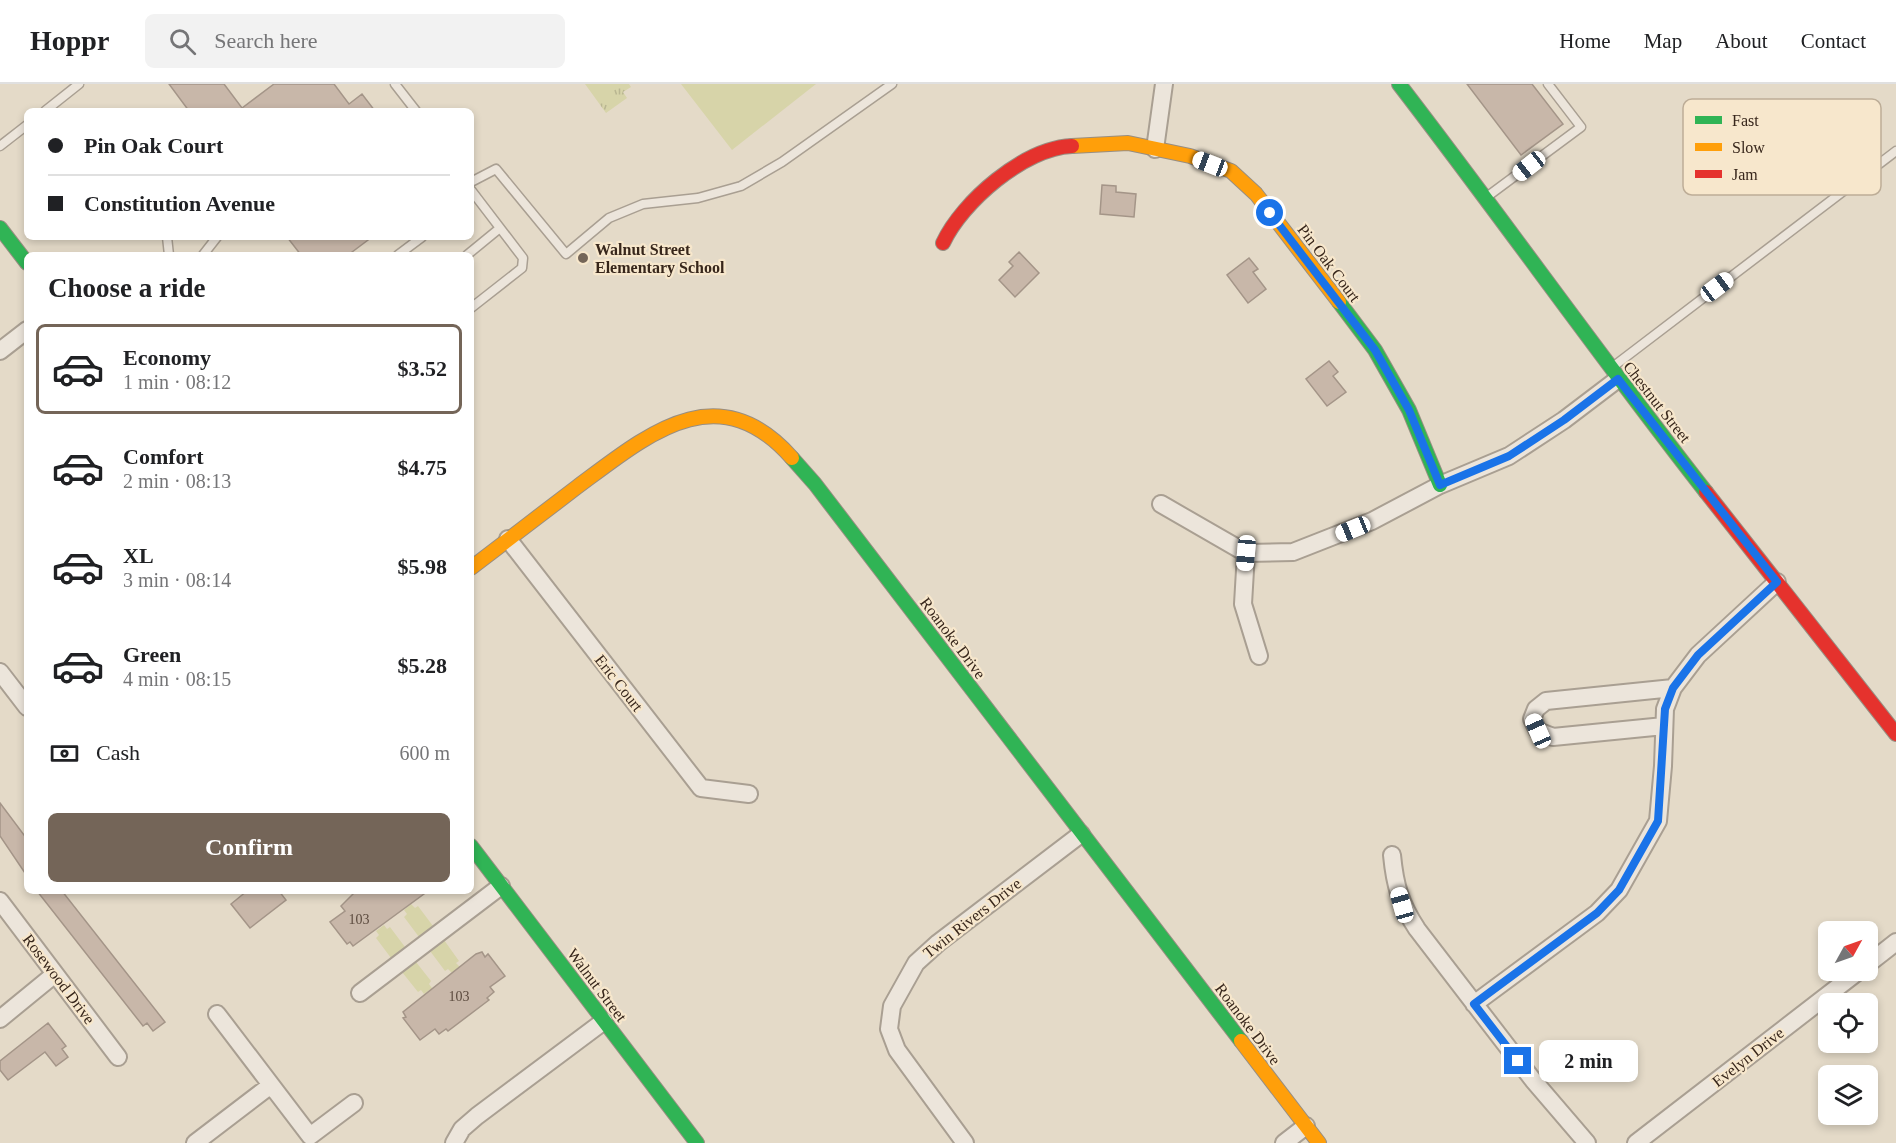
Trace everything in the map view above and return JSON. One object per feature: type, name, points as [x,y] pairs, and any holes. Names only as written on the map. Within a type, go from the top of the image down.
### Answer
[{"type":"street","points":[[1155,149],[1164,84]]},
{"type":"street","name":"Chestnut Street","points":[[1399,84],[1486,198],[1614,374],[1777,582],[1889,712],[1896,734]]},
{"type":"street","name":"Pin Oak Court","points":[[943,243],[951,226],[980,194],[1027,159],[1062,146],[1128,143],[1190,156],[1231,171],[1256,194],[1375,350],[1409,410],[1440,485]]},
{"type":"street","points":[[0,228],[24,259]]},
{"type":"street","points":[[0,351],[24,332]]},
{"type":"street","points":[[1161,504],[1246,553],[1293,552],[1372,521],[1440,485],[1509,456],[1564,420],[1614,374]]},
{"type":"street","name":"Roanoke Drive","points":[[474,566],[636,443],[669,424],[693,417],[728,417],[752,425],[779,443],[815,484],[1319,1143]]},
{"type":"street","name":"Eric Court","points":[[508,539],[701,788],[749,794]]},
{"type":"street","points":[[1246,553],[1243,604],[1259,656]]},
{"type":"street","points":[[1474,1004],[1597,913],[1619,890],[1658,821],[1665,709],[1673,688],[1698,655],[1777,582]]},
{"type":"street","points":[[0,672],[24,703]]},
{"type":"street","points":[[1664,726],[1553,737],[1538,731],[1532,719],[1536,709],[1546,701],[1673,688]]},
{"type":"street","name":"Twin Rivers Drive","points":[[965,1143],[897,1050],[889,1029],[892,1006],[916,963],[938,943],[1082,834]]},
{"type":"street","name":"Walnut Street","points":[[474,850],[697,1143]]},
{"type":"street","points":[[1392,855],[1395,881],[1402,905],[1533,1080],[1587,1143]]},
{"type":"street","points":[[360,993],[501,886]]},
{"type":"street","name":"Rosewood Drive","points":[[0,901],[118,1057]]},
{"type":"street","points":[[1878,956],[1896,942]]},
{"type":"street","points":[[0,1019],[55,974]]},
{"type":"street","name":"Evelyn Drive","points":[[1636,1143],[1846,981]]},
{"type":"street","points":[[217,1014],[310,1136],[354,1103]]},
{"type":"street","points":[[454,1143],[462,1129],[477,1116],[604,1021]]},
{"type":"street","points":[[195,1143],[271,1085]]},
{"type":"street","points":[[1284,1143],[1306,1126]]},
{"type":"lane","points":[[49,108],[80,84]]},
{"type":"lane","points":[[395,84],[414,108]]},
{"type":"lane","points":[[474,180],[496,169],[566,254],[609,218],[643,204],[698,198],[741,186],[782,162],[892,84]]},
{"type":"lane","points":[[1486,198],[1581,127],[1548,84]]},
{"type":"lane","points":[[0,146],[24,127]]},
{"type":"lane","points":[[1881,162],[1896,150]]},
{"type":"lane","points":[[474,194],[523,258],[522,268],[474,306]]},
{"type":"lane","points":[[1614,374],[1839,195]]},
{"type":"lane","points":[[471,252],[500,228]]},
{"type":"lane","points":[[205,252],[215,240]]},
{"type":"lane","points":[[402,252],[418,240]]},
{"type":"green space","points":[[585,84],[629,84],[631,87],[623,92],[627,98],[606,113]]},
{"type":"green space","points":[[681,84],[816,84],[732,150]]},
{"type":"green space","points":[[411,904],[415,908],[418,906],[433,926],[419,937],[404,917],[407,914],[404,910]]},
{"type":"green space","points":[[384,925],[387,929],[390,927],[405,947],[391,958],[376,938],[379,935],[376,931]]},
{"type":"green space","points":[[444,940],[459,961],[456,963],[460,967],[452,973],[448,969],[445,971],[430,951]]},
{"type":"green space","points":[[416,962],[431,981],[429,984],[432,988],[424,994],[421,990],[418,992],[402,972]]},
{"type":"building","points":[[169,84],[224,84],[242,108],[187,108]]},
{"type":"building","points":[[274,84],[334,84],[349,104],[362,94],[373,108],[242,108]]},
{"type":"building","points":[[1467,84],[1532,84],[1563,124],[1521,155]]},
{"type":"building","points":[[1102,185],[1116,186],[1116,192],[1136,194],[1134,217],[1100,214]]},
{"type":"building","points":[[289,240],[368,240],[352,252],[299,252]]},
{"type":"building","points":[[1019,252],[1039,273],[1015,297],[999,280],[1013,266],[1009,262]]},
{"type":"building","points":[[1249,258],[1258,269],[1253,272],[1266,289],[1248,303],[1227,275]]},
{"type":"building","points":[[1329,361],[1338,372],[1333,376],[1346,392],[1327,406],[1306,379]]},
{"type":"building","points":[[0,803],[24,835],[24,872],[0,836]]},
{"type":"building","points":[[39,894],[64,894],[165,1022],[153,1031],[147,1023],[143,1026]]},
{"type":"building","points":[[243,894],[281,894],[286,900],[250,928],[231,904]]},
{"type":"building","points":[[353,894],[424,894],[353,946],[350,942],[347,944],[330,922],[345,911],[341,906]]},
{"type":"building","points":[[482,952],[485,957],[488,954],[505,976],[490,987],[494,992],[487,998],[489,1000],[448,1031],[446,1029],[439,1034],[435,1029],[420,1040],[403,1018],[406,1017],[403,1012],[476,954]]},
{"type":"building","points":[[48,1023],[66,1046],[62,1049],[68,1057],[56,1066],[45,1052],[8,1080],[0,1070],[0,1061]]},
{"type":"traffic: fast","points":[[1399,84],[1706,492]]},
{"type":"traffic: fast","points":[[0,228],[24,259]]},
{"type":"traffic: fast","points":[[1339,302],[1375,350],[1409,410],[1440,485]]},
{"type":"traffic: fast","points":[[792,458],[815,484],[1241,1041]]},
{"type":"traffic: fast","points":[[474,850],[697,1143]]},
{"type":"traffic: slow","points":[[1072,146],[1128,143],[1190,156],[1231,171],[1256,194],[1339,302]]},
{"type":"traffic: slow","points":[[474,566],[629,449],[656,433],[682,422],[709,416],[736,420],[764,433],[792,458]]},
{"type":"traffic: slow","points":[[1241,1041],[1319,1143]]},
{"type":"traffic: jam","points":[[943,243],[964,211],[997,180],[1034,156],[1053,149],[1072,146]]},
{"type":"traffic: jam","points":[[1706,492],[1896,734]]},
{"type":"place","name":"Walnut Street Elementary School","points":[[583,258]]},
{"type":"route","points":[[1270,213],[1375,350],[1409,410],[1440,485],[1509,456],[1564,420],[1618,379],[1777,582],[1698,655],[1673,688],[1665,709],[1658,821],[1619,890],[1597,913],[1474,1004],[1518,1061]]}]
